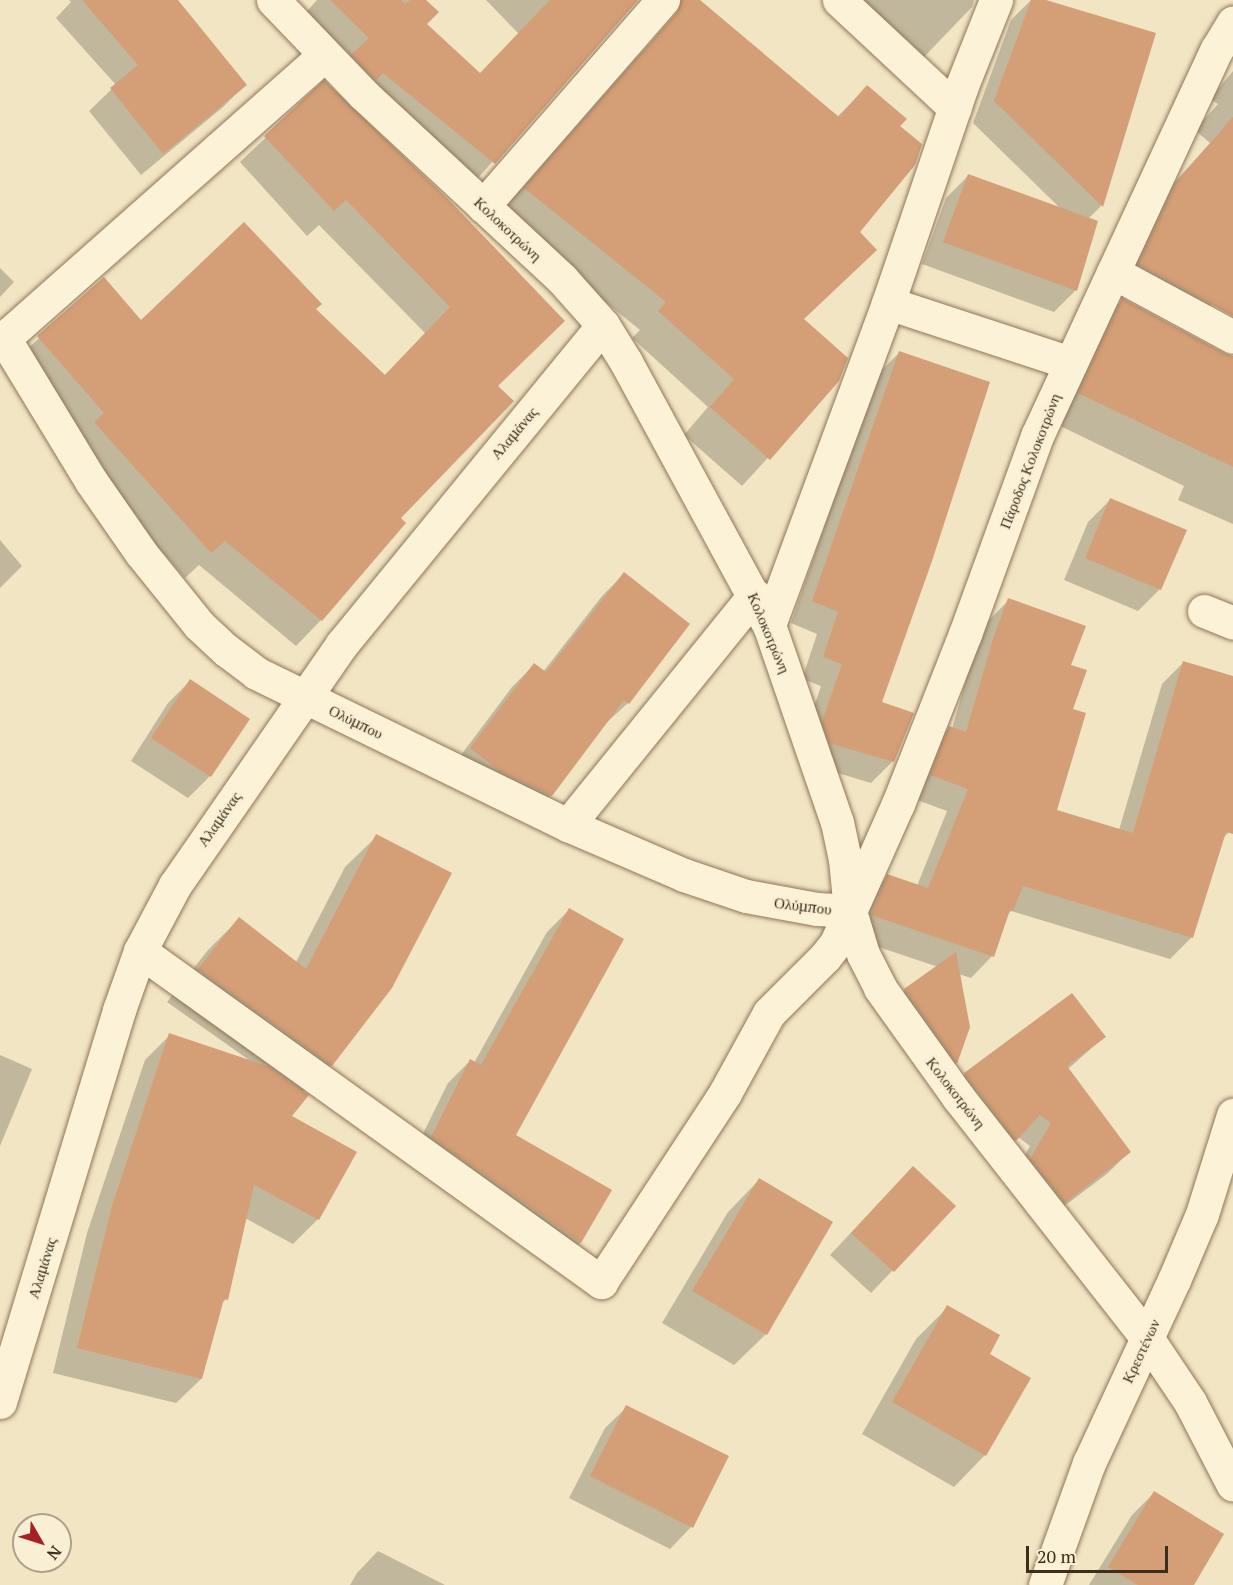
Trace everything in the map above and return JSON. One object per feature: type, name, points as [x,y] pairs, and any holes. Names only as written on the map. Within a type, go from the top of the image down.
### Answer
[{"type":"street","name":"Κολοκοτρώνη","points":[[273,0],[324,55],[562,279],[603,325],[769,625],[837,822],[845,860],[850,911],[867,963],[880,988],[913,1037],[1147,1338],[1190,1402],[1233,1485]]},
{"type":"street","points":[[483,206],[663,0]]},
{"type":"street","points":[[839,0],[955,108]]},
{"type":"street","points":[[769,625],[888,303],[955,108],[996,0]]},
{"type":"street","name":"Πάροδος Κολοκοτρώνη","points":[[140,951],[601,1282],[725,1093],[769,1013],[836,943],[898,804],[965,634],[1037,436],[1217,49],[1233,22]]},
{"type":"street","points":[[2,340],[324,55]]},
{"type":"street","points":[[1113,272],[1233,337]]},
{"type":"street","points":[[888,303],[1070,363]]},
{"type":"street","name":"Αλαμάνας","points":[[0,1402],[119,1010],[140,951],[195,852],[304,697],[380,595],[603,325]]},
{"type":"street","name":"Ολύμπου","points":[[2,340],[91,481],[167,587],[200,625],[226,650],[256,673],[568,825],[684,874],[746,896],[817,909],[850,911]]},
{"type":"street","points":[[568,825],[754,595]]},
{"type":"street","name":"Κρεστένων","points":[[1045,1585],[1089,1463],[1202,1214],[1233,1115]]},
{"type":"building","points":[[82,0],[178,0],[247,85],[163,154],[110,88],[138,65]]},
{"type":"building","points":[[330,0],[401,0],[405,4],[410,0],[426,0],[439,12],[427,24],[480,73],[550,0],[638,0],[495,164],[383,73],[376,80],[351,55],[369,38]]},
{"type":"building","points":[[681,0],[700,0],[839,117],[867,85],[907,119],[900,126],[922,144],[915,165],[860,232],[877,250],[804,319],[848,358],[839,381],[770,460],[710,407],[734,379],[658,311],[666,302],[524,188],[677,12]]},
{"type":"building","points":[[1031,0],[1046,0],[1156,33],[1103,207],[994,101]]},
{"type":"building","points":[[324,80],[448,199],[565,321],[498,386],[514,401],[401,518],[406,523],[322,621],[225,541],[211,553],[94,422],[104,413],[37,336],[104,277],[141,320],[244,222],[322,304],[316,309],[385,375],[450,307],[346,200],[334,211],[264,136]]},
{"type":"building","points":[[1233,117],[1233,316],[1138,264],[1177,181]]},
{"type":"building","points":[[968,174],[1098,221],[1077,291],[943,242]]},
{"type":"building","points":[[1122,298],[1233,356],[1233,467],[1078,393]]},
{"type":"building","points":[[899,351],[990,382],[932,561],[882,702],[914,713],[894,762],[829,743],[822,722],[842,664],[823,657],[838,612],[812,601]]},
{"type":"building","points":[[1110,498],[1187,530],[1161,590],[1085,558]]},
{"type":"building","points":[[624,572],[690,624],[629,704],[624,700],[552,796],[501,772],[470,748],[534,663],[546,672]]},
{"type":"building","points":[[1008,598],[1086,626],[1071,665],[1087,670],[1073,709],[1086,713],[1057,810],[1133,833],[1183,661],[1233,676],[1233,834],[1226,832],[1193,938],[1023,886],[1013,911],[1010,910],[994,957],[871,915],[887,874],[928,888],[968,789],[930,775],[949,726],[966,732],[993,639]]},
{"type":"building","points":[[190,679],[250,719],[211,777],[151,738]]},
{"type":"building","points":[[376,834],[452,873],[392,988],[332,1066],[198,969],[239,917],[306,969]]},
{"type":"building","points":[[569,908],[624,939],[516,1135],[612,1190],[581,1243],[431,1137],[470,1059],[481,1065]]},
{"type":"building","points":[[956,952],[970,1027],[957,1064],[904,989]]},
{"type":"building","points":[[1072,993],[1106,1037],[1067,1066],[1131,1152],[1065,1203],[1030,1159],[1051,1123],[1040,1115],[1016,1141],[964,1073]]},
{"type":"building","points":[[169,1033],[267,1066],[309,1095],[292,1116],[357,1152],[319,1220],[254,1185],[228,1300],[224,1299],[202,1379],[77,1348],[112,1206]]},
{"type":"building","points":[[913,1166],[956,1206],[894,1272],[851,1233]]},
{"type":"building","points":[[759,1178],[833,1222],[767,1335],[692,1291]]},
{"type":"building","points":[[947,1305],[1000,1335],[990,1354],[1031,1378],[986,1456],[892,1402]]},
{"type":"building","points":[[626,1405],[729,1456],[693,1528],[590,1476]]},
{"type":"building","points":[[1154,1491],[1224,1534],[1194,1585],[1138,1585],[1108,1567]]}]
